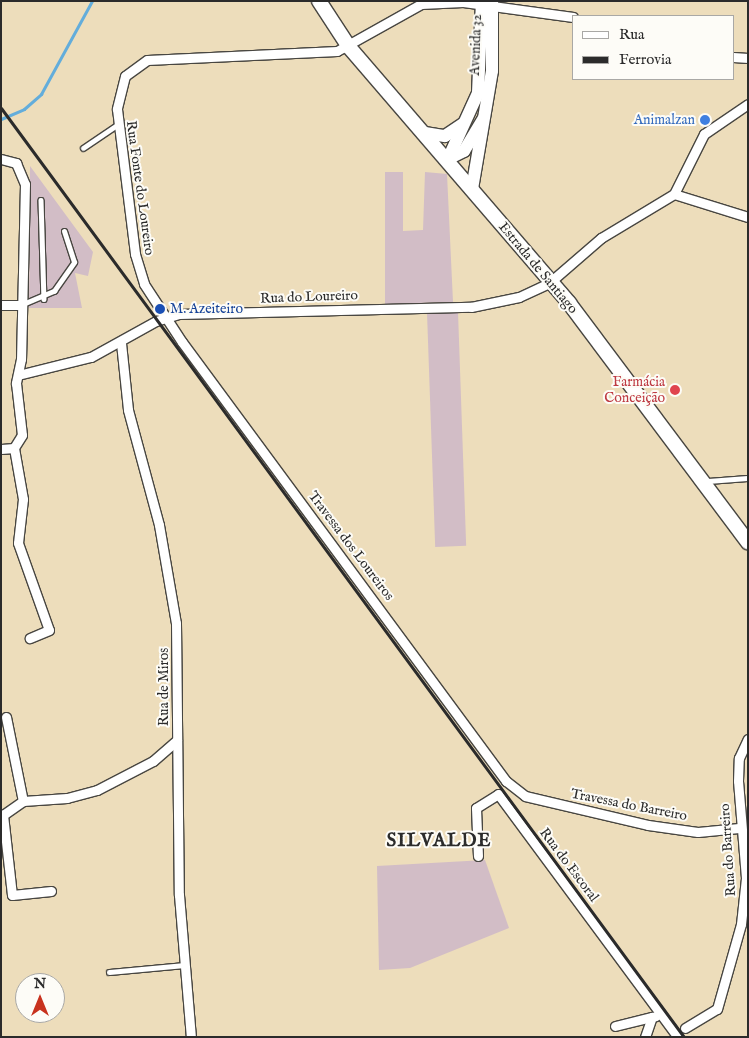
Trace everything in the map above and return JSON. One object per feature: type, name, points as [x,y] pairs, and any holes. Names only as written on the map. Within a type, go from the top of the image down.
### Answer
[{"type":"main road","name":"Estrada de Santiago","points":[[320,1],[349,47],[448,159],[549,283],[748,542]]},
{"type":"main road","name":"Avenida 32","points":[[472,189],[487,3]]},
{"type":"main road","name":"Avenida 32","points":[[425,133],[453,133],[477,116]]},
{"type":"main road","name":"Avenida 32","points":[[448,159],[464,151],[477,116]]},
{"type":"street","points":[[349,47],[421,4],[487,3],[572,17]]},
{"type":"street","name":"Rua Fonte do Loureiro","points":[[168,316],[140,275],[116,126],[125,76],[147,60],[337,51],[349,47]]},
{"type":"street","points":[[734,57],[748,58]]},
{"type":"street","points":[[748,104],[704,134],[674,194],[748,217]]},
{"type":"street","points":[[1,159],[16,163],[25,184],[18,375],[22,435],[14,448],[23,499],[18,543],[49,630],[30,638]]},
{"type":"street","name":"Rua do Loureiro","points":[[18,375],[76,362],[120,343],[168,316],[471,307],[519,297],[549,283],[601,238],[674,194]]},
{"type":"street","points":[[1,305],[21,305]]},
{"type":"street","name":"Travessa dos Loureiros","points":[[168,316],[182,342],[516,790]]},
{"type":"street","name":"Rua de Miros","points":[[120,343],[128,410],[159,525],[176,622],[179,896],[191,1037]]},
{"type":"street","points":[[1,448],[14,448]]},
{"type":"street","points":[[6,717],[23,801]]},
{"type":"street","points":[[51,891],[12,895],[2,822],[10,807],[23,801],[67,798],[97,790],[153,761],[177,740]]},
{"type":"street","name":"Rua do Barreiro","points":[[685,1028],[713,1013],[720,1003],[745,902],[739,828],[739,758],[748,740]]},
{"type":"street","name":"Travessa do Barreiro","points":[[516,790],[648,825],[698,832],[739,828]]},
{"type":"street","name":"Rua do Escoral","points":[[478,856],[476,808],[498,794],[678,1037]]},
{"type":"street","points":[[615,1026],[661,1014]]},
{"type":"street","points":[[645,1037],[652,1017]]},
{"type":"lane","points":[[83,148],[116,126]]},
{"type":"lane","points":[[41,200],[44,299]]},
{"type":"lane","points":[[21,305],[44,299],[74,262],[64,232]]},
{"type":"lane","points":[[703,481],[748,478]]},
{"type":"lane","points":[[109,972],[186,965]]},
{"type":"shaded area","points":[[30,166],[93,252],[88,276],[75,273],[82,308],[29,308]]},
{"type":"shaded area","points":[[385,172],[403,172],[403,231],[423,230],[425,172],[447,174],[453,302],[385,304]]},
{"type":"shaded area","points":[[458,312],[466,546],[435,547],[427,313]]},
{"type":"shaded area","points":[[485,860],[509,928],[410,968],[379,970],[377,866]]},
{"type":"waterway","points":[[1,119],[24,109],[41,94],[92,1]]},
{"type":"railway","points":[[1,108],[684,1037]]},
{"type":"place","name":"Animalzan","points":[[705,120]]},
{"type":"place","name":"M. Azeiteiro","points":[[160,309]]},
{"type":"place","name":"Farmácia Conceição","points":[[675,390]]},
{"type":"district","name":"SILVALDE","points":[[439,842]]}]
